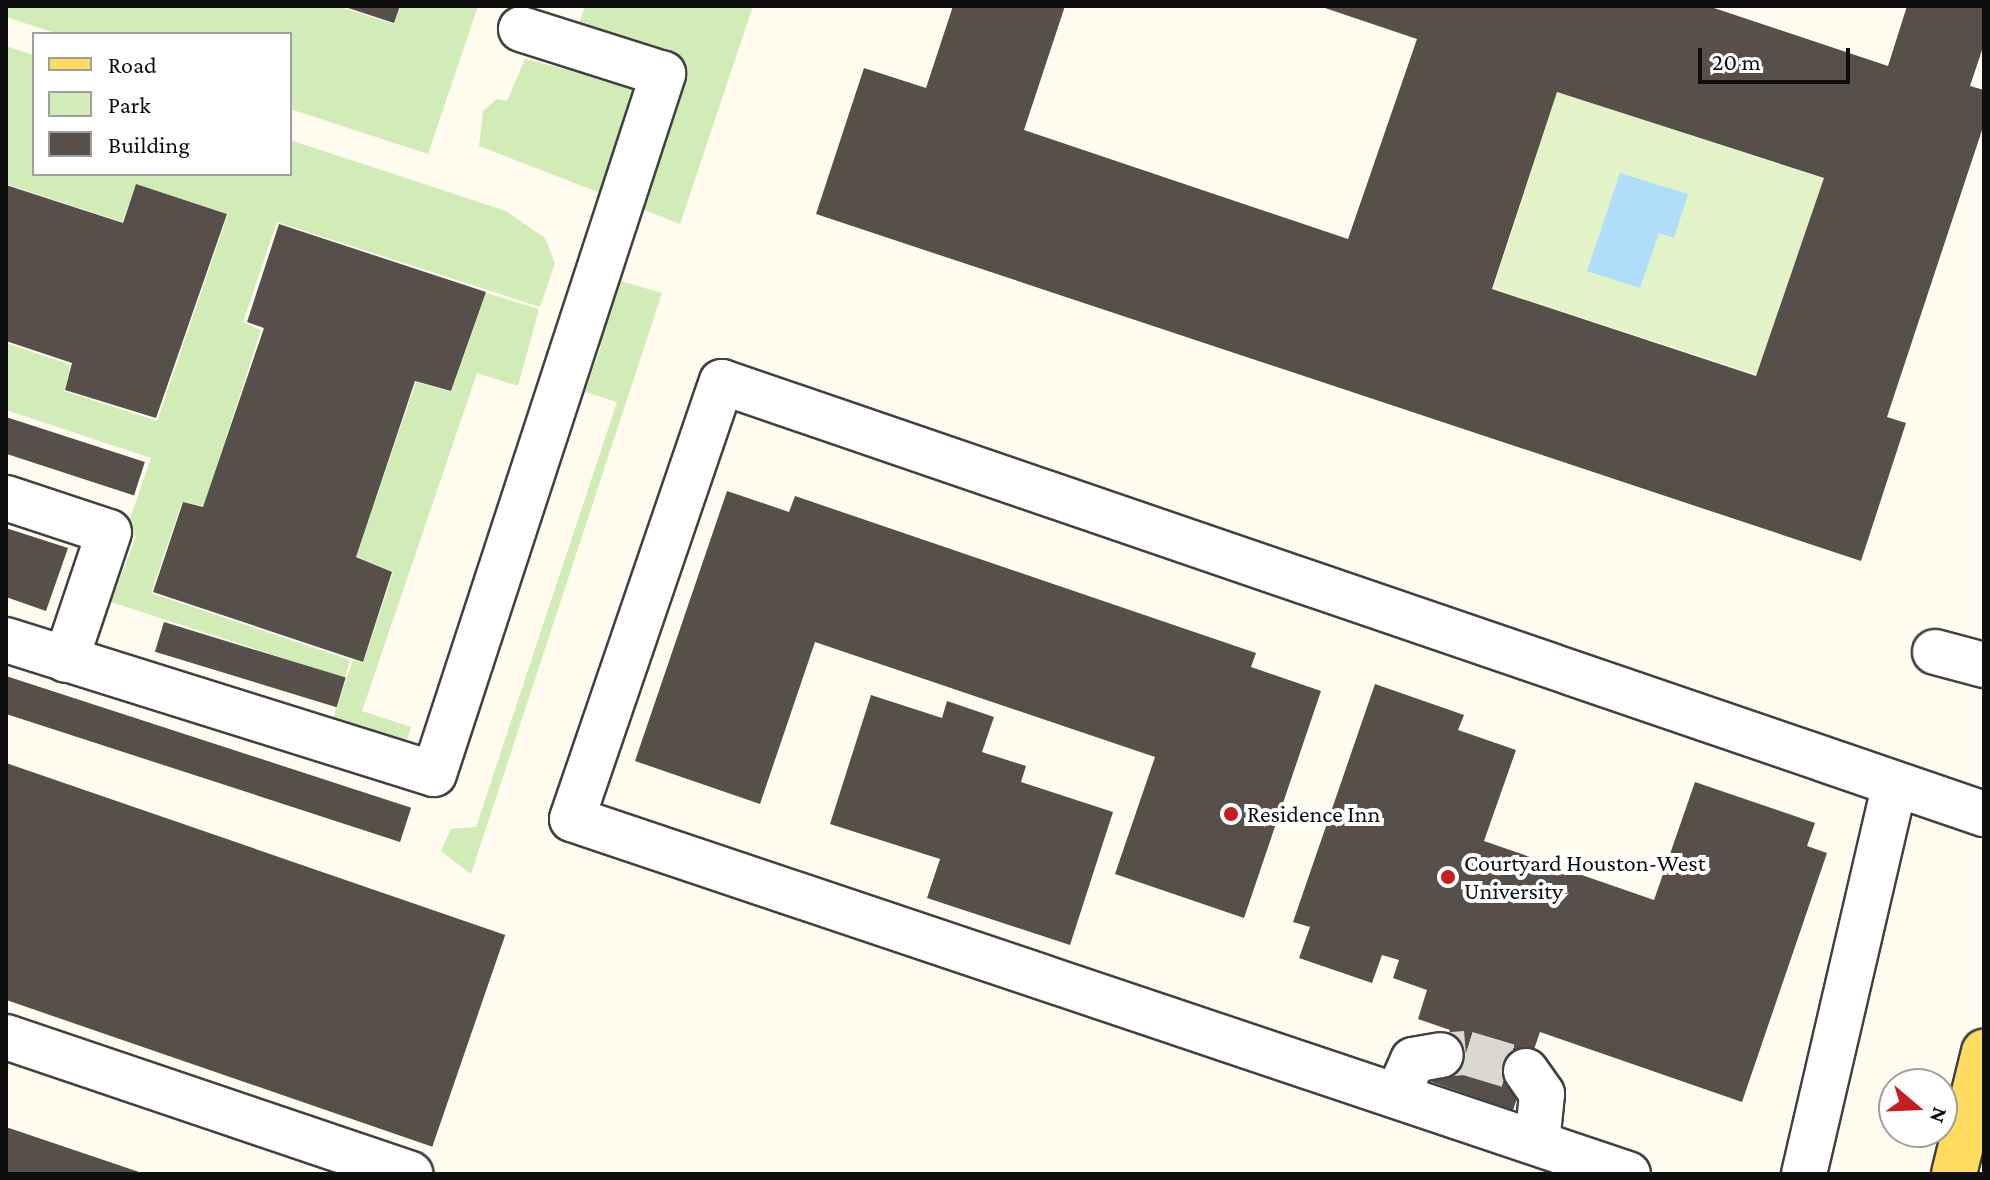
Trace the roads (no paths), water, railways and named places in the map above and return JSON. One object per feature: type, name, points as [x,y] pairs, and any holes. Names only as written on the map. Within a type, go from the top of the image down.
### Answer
[{"type":"main road","points":[[1954,1174],[1984,1052]]},
{"type":"lane","points":[[6,640],[434,774],[663,74],[521,29]]},
{"type":"lane","points":[[1628,1174],[572,819],[722,382],[1984,814]]},
{"type":"lane","points":[[6,498],[109,532],[66,660]]},
{"type":"lane","points":[[1935,652],[1984,665]]},
{"type":"lane","points":[[1804,1174],[1895,784]]},
{"type":"lane","points":[[6,1037],[410,1174]]},
{"type":"lane","points":[[1397,1096],[1413,1060],[1441,1055]]},
{"type":"lane","points":[[1526,1071],[1542,1094],[1537,1143]]},
{"type":"water","points":[[1620,173],[1688,194],[1674,238],[1659,233],[1640,288],[1587,271]]},
{"type":"tunnel","points":[[1441,1055],[1466,1053],[1526,1071]]},
{"type":"place","name":"Residence Inn","points":[[1231,814]]},
{"type":"place","name":"Courtyard Houston-West University","points":[[1448,877]]}]
